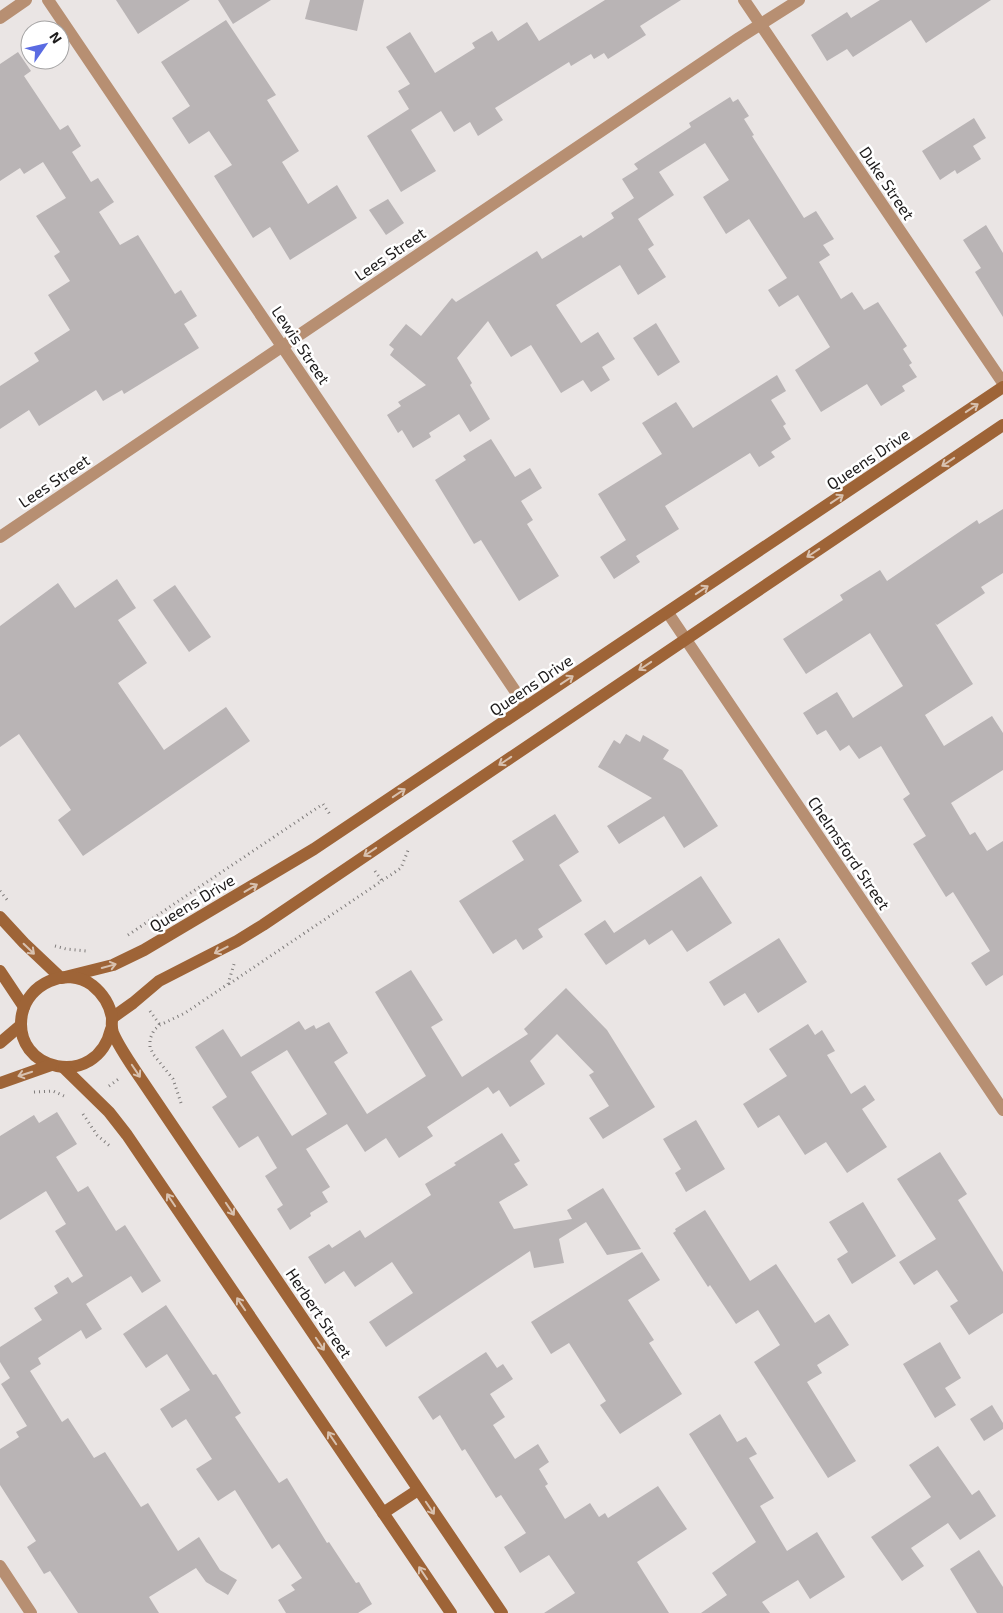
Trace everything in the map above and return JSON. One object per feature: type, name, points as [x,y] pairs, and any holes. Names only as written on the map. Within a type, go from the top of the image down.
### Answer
[{"type":"main road","name":"Queens Drive","points":[[61,978],[119,963],[185,927],[342,832],[1003,388]]},
{"type":"main road","points":[[0,1083],[58,1067],[82,1065],[97,1056],[105,1047],[112,1024],[159,981],[244,937],[1003,425]]},
{"type":"main road","points":[[0,917],[61,978],[42,984],[28,998],[24,1007],[21,1025],[24,1038],[30,1050],[40,1059],[58,1067],[94,1097],[127,1135],[451,1613]]},
{"type":"main road","points":[[0,971],[24,1007]]},
{"type":"main road","name":"Herbert Street","points":[[61,978],[76,978],[89,983],[100,992],[108,1004],[112,1024],[134,1068],[502,1613]]},
{"type":"main road","points":[[0,1043],[21,1025]]},
{"type":"main road","points":[[383,1513],[418,1490]]},
{"type":"street","points":[[0,18],[26,0]]},
{"type":"street","name":"Lewis Street","points":[[48,0],[526,707]]},
{"type":"street","name":"Duke Street","points":[[744,0],[1003,384]]},
{"type":"street","name":"Lees Street","points":[[0,537],[760,24],[799,0]]},
{"type":"street","name":"Chelmsford Street","points":[[668,613],[1003,1110]]},
{"type":"street","points":[[0,1566],[31,1613]]},
{"type":"path","points":[[123,938],[323,804],[332,817]]},
{"type":"path","points":[[178,1095],[173,1079],[153,1054],[150,1047],[150,1039],[154,1030],[185,1013],[401,868],[405,858]]},
{"type":"path","points":[[375,871],[382,881]]},
{"type":"path","points":[[0,891],[11,904]]},
{"type":"path","points":[[47,943],[66,949],[92,950]]},
{"type":"path","points":[[228,984],[234,964]]},
{"type":"path","points":[[150,1010],[160,1025]]},
{"type":"path","points":[[94,1097],[134,1068]]},
{"type":"path","points":[[31,1093],[44,1090],[53,1091],[70,1099]]},
{"type":"path","points":[[80,1110],[97,1135],[113,1148]]},
{"type":"building","points":[[116,0],[190,0],[138,34]]},
{"type":"building","points":[[218,0],[271,0],[233,24]]},
{"type":"building","points":[[310,0],[364,0],[357,31],[305,19]]},
{"type":"building","points":[[605,0],[681,0],[640,26],[646,35],[608,59],[604,53],[594,59],[591,54],[571,66],[569,62],[495,108],[503,120],[478,136],[470,122],[454,132],[441,111],[411,130],[436,171],[401,192],[367,136],[409,109],[398,91],[410,84],[386,47],[410,32],[435,73],[475,48],[472,43],[492,31],[498,41],[527,22],[539,41]]},
{"type":"building","points":[[880,0],[991,0],[926,43],[911,20],[853,57],[847,49],[827,61],[811,35],[847,12],[851,18]]},
{"type":"building","points":[[226,20],[276,95],[267,100],[299,151],[282,162],[308,204],[337,185],[357,218],[290,260],[270,227],[253,238],[214,176],[232,165],[209,131],[189,144],[172,118],[190,106],[161,62]]},
{"type":"building","points":[[18,52],[20,55],[20,70],[31,71],[24,76],[60,130],[68,125],[81,146],[72,152],[91,182],[98,178],[114,202],[99,212],[120,245],[138,235],[175,294],[181,290],[197,316],[184,324],[199,348],[124,394],[122,390],[103,401],[96,390],[39,426],[29,410],[0,429],[0,386],[39,361],[34,353],[70,330],[48,295],[70,281],[54,256],[60,252],[36,216],[66,198],[43,162],[24,174],[20,168],[0,181],[0,64]]},
{"type":"building","points":[[730,97],[733,102],[738,99],[749,116],[744,119],[754,135],[752,136],[804,218],[816,211],[834,239],[823,245],[830,255],[819,262],[841,299],[852,292],[864,310],[878,302],[907,346],[903,349],[912,363],[909,365],[917,377],[902,386],[905,391],[881,406],[867,384],[821,412],[795,370],[830,347],[798,295],[779,307],[768,290],[787,278],[749,219],[726,234],[703,197],[729,180],[705,143],[659,172],[674,195],[638,219],[654,245],[648,249],[666,277],[638,295],[620,265],[556,305],[581,343],[598,332],[615,359],[602,367],[610,380],[591,392],[583,380],[561,393],[531,345],[511,357],[488,321],[457,358],[490,419],[470,432],[459,414],[429,433],[431,437],[413,448],[402,430],[398,433],[387,415],[401,406],[398,402],[426,385],[390,355],[394,349],[389,345],[406,324],[421,336],[452,298],[456,302],[537,251],[542,259],[581,235],[583,238],[614,218],[611,213],[634,198],[622,179],[638,169],[634,164],[691,127],[689,123]]},
{"type":"building","points":[[974,118],[986,138],[973,146],[981,159],[957,174],[955,170],[940,180],[922,151]]},
{"type":"building","points":[[388,199],[404,223],[386,235],[369,210]]},
{"type":"building","points":[[986,225],[1003,253],[1003,317],[975,272],[981,268],[963,240]]},
{"type":"building","points":[[656,323],[680,362],[658,376],[633,338]]},
{"type":"building","points":[[777,375],[786,391],[771,400],[786,424],[783,426],[791,439],[771,452],[775,457],[759,467],[750,453],[665,506],[679,529],[636,556],[640,562],[614,579],[600,557],[626,540],[598,494],[662,454],[642,423],[676,402],[693,428]]},
{"type":"building","points":[[491,439],[515,477],[530,468],[542,488],[521,501],[533,520],[527,524],[559,576],[519,601],[481,540],[474,544],[435,480],[466,460],[463,456]]},
{"type":"building","points":[[1003,509],[1003,573],[981,587],[985,593],[937,625],[935,623],[973,684],[925,715],[944,746],[992,716],[1003,733],[1003,770],[951,803],[970,835],[975,832],[987,851],[1003,841],[1003,975],[986,986],[971,963],[990,951],[953,892],[946,897],[913,844],[926,836],[903,799],[910,794],[881,746],[859,759],[849,745],[840,751],[826,730],[817,735],[803,713],[837,692],[853,718],[903,686],[870,633],[806,674],[783,639],[843,600],[840,595],[880,570],[887,581],[977,520],[979,524]]},
{"type":"building","points":[[117,579],[136,608],[118,620],[147,663],[118,683],[164,750],[226,707],[250,741],[83,856],[58,820],[71,810],[19,734],[0,747],[0,626],[58,583],[75,608]]},
{"type":"building","points":[[175,585],[211,637],[189,652],[153,600]]},
{"type":"building","points":[[626,734],[640,742],[643,735],[669,750],[663,759],[682,770],[718,826],[684,848],[664,816],[619,844],[607,826],[652,798],[598,767],[614,740],[620,744]]},
{"type":"building","points":[[555,814],[579,852],[559,865],[582,901],[538,929],[543,937],[523,950],[516,939],[493,954],[459,901],[524,860],[512,841]]},
{"type":"building","points":[[701,876],[732,923],[687,952],[672,930],[649,945],[645,939],[606,965],[584,934],[605,920],[614,933]]},
{"type":"building","points":[[779,938],[807,982],[758,1013],[745,993],[724,1006],[709,982]]},
{"type":"building","points":[[411,970],[443,1020],[431,1027],[462,1077],[528,1034],[524,1029],[566,988],[607,1030],[655,1107],[603,1139],[589,1118],[609,1106],[589,1075],[594,1072],[557,1034],[530,1061],[545,1084],[510,1107],[499,1090],[493,1094],[488,1087],[427,1127],[433,1136],[399,1158],[386,1138],[365,1152],[347,1124],[306,1149],[330,1187],[322,1192],[328,1202],[310,1213],[311,1216],[290,1230],[277,1209],[283,1205],[265,1176],[277,1168],[258,1136],[239,1148],[212,1107],[227,1097],[195,1047],[223,1029],[241,1057],[299,1021],[305,1030],[314,1025],[316,1029],[329,1022],[348,1053],[334,1062],[367,1114],[426,1076],[375,992]],"holes":[[[287,1050],[327,1114],[292,1136],[251,1072]]]},
{"type":"building","points":[[808,1024],[815,1035],[822,1030],[835,1051],[827,1055],[851,1094],[865,1085],[875,1100],[862,1109],[887,1147],[847,1173],[826,1142],[805,1155],[779,1115],[758,1128],[743,1104],[787,1076],[769,1049]]},
{"type":"building","points":[[57,1112],[77,1144],[56,1157],[78,1192],[88,1186],[116,1231],[125,1225],[161,1281],[142,1293],[131,1276],[86,1304],[102,1329],[86,1339],[81,1330],[38,1358],[41,1364],[30,1371],[62,1422],[68,1418],[94,1458],[105,1452],[141,1507],[148,1503],[178,1551],[199,1537],[220,1570],[237,1580],[228,1595],[206,1582],[196,1568],[149,1597],[159,1613],[78,1613],[50,1571],[44,1574],[27,1547],[36,1541],[0,1485],[0,1449],[19,1437],[16,1432],[27,1426],[1,1384],[10,1378],[0,1362],[0,1347],[42,1320],[34,1308],[58,1293],[54,1286],[68,1277],[72,1283],[83,1276],[55,1231],[66,1224],[46,1191],[0,1220],[0,1136],[34,1115],[39,1123]]},
{"type":"building","points":[[696,1120],[725,1169],[686,1192],[675,1173],[681,1169],[663,1139]]},
{"type":"building","points":[[502,1133],[520,1161],[514,1164],[528,1185],[499,1202],[514,1229],[572,1219],[567,1210],[603,1188],[641,1249],[607,1255],[586,1222],[559,1239],[564,1263],[534,1268],[530,1251],[386,1347],[369,1322],[413,1293],[392,1262],[355,1287],[344,1271],[325,1284],[308,1257],[329,1244],[332,1248],[360,1230],[365,1238],[431,1195],[425,1184]]},
{"type":"building","points":[[940,1152],[967,1194],[958,1200],[1003,1272],[1003,1313],[969,1335],[950,1306],[958,1301],[937,1270],[914,1285],[899,1262],[936,1239],[897,1179]]},
{"type":"building","points":[[863,1202],[896,1256],[852,1284],[837,1259],[848,1252],[829,1222]]},
{"type":"building","points":[[705,1210],[750,1281],[776,1264],[815,1323],[829,1314],[849,1345],[817,1365],[822,1373],[807,1382],[856,1461],[828,1478],[754,1362],[780,1345],[758,1310],[736,1324],[710,1285],[708,1287],[673,1233],[676,1231],[675,1229]]},
{"type":"building","points":[[642,1252],[660,1280],[628,1300],[654,1340],[649,1343],[682,1394],[620,1434],[600,1405],[606,1401],[569,1343],[551,1354],[531,1322]]},
{"type":"building","points":[[166,1305],[213,1375],[216,1374],[241,1413],[235,1417],[279,1483],[287,1478],[327,1543],[329,1542],[356,1583],[359,1582],[372,1604],[358,1613],[286,1613],[278,1600],[295,1590],[291,1585],[302,1578],[279,1544],[272,1549],[235,1490],[218,1501],[196,1469],[212,1459],[186,1419],[172,1428],[160,1409],[190,1390],[167,1354],[146,1368],[123,1334]]},
{"type":"building","points":[[940,1342],[961,1378],[945,1388],[956,1405],[935,1418],[903,1364]]},
{"type":"building","points":[[486,1352],[497,1368],[503,1364],[513,1379],[490,1394],[505,1417],[493,1425],[515,1459],[538,1444],[549,1462],[539,1469],[548,1484],[545,1486],[565,1519],[590,1503],[599,1517],[605,1513],[608,1518],[658,1486],[687,1529],[637,1562],[669,1613],[544,1613],[575,1593],[549,1555],[520,1573],[504,1547],[526,1533],[501,1495],[496,1498],[465,1449],[462,1451],[440,1415],[433,1420],[418,1397]]},
{"type":"building","points":[[992,1405],[1003,1423],[1003,1429],[984,1441],[970,1419]]},
{"type":"building","points":[[720,1414],[737,1442],[746,1437],[757,1454],[749,1458],[774,1498],[760,1506],[787,1551],[817,1532],[845,1577],[810,1599],[798,1580],[762,1602],[770,1613],[701,1613],[727,1595],[712,1573],[756,1542],[689,1434]]},
{"type":"building","points":[[938,1446],[972,1495],[979,1490],[996,1516],[960,1540],[948,1523],[911,1548],[924,1566],[902,1581],[871,1537],[931,1497],[909,1465]]},
{"type":"building","points":[[979,1550],[1003,1587],[1003,1613],[977,1613],[950,1569]]}]
